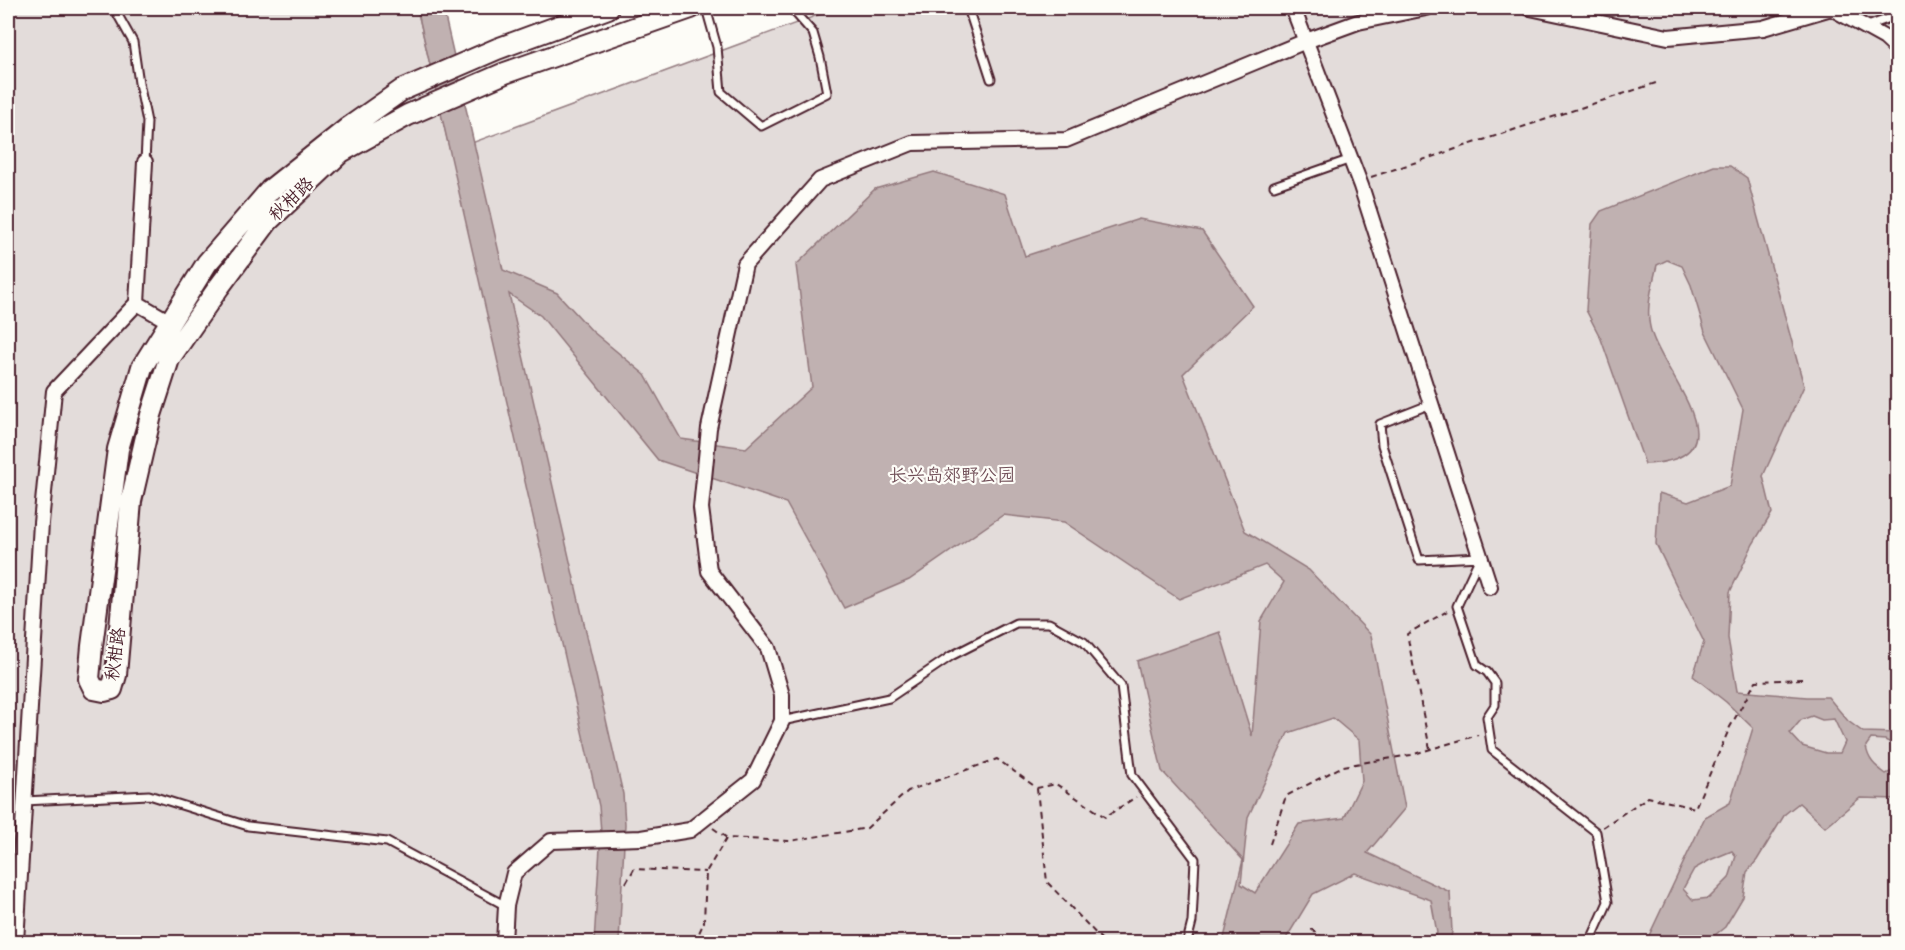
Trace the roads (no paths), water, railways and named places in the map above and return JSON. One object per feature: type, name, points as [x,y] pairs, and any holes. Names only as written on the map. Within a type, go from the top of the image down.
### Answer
[{"type":"street","name":"秋柑路","points":[[608,8],[497,49],[402,90],[348,128],[270,190],[207,263],[142,367],[118,449],[92,646],[89,679],[94,689],[104,691],[112,689],[116,675],[131,501],[151,415],[169,359],[268,220],[341,152],[408,115],[505,73],[691,8]]},
{"type":"street","points":[[1293,8],[1359,180],[1490,587]]},
{"type":"street","points":[[504,942],[506,906],[514,873],[550,841],[628,838],[690,830],[753,780],[782,721],[782,695],[768,648],[709,571],[701,508],[709,428],[745,264],[820,180],[912,143],[1066,140],[1306,41],[1358,22],[1426,8]]},
{"type":"street","points":[[1530,8],[1668,37],[1763,28],[1831,8],[1885,38],[1898,50]]},
{"type":"street","points":[[16,942],[41,523],[54,390],[137,303],[145,162]]},
{"type":"street","points":[[137,303],[170,322]]},
{"type":"lane","points":[[114,8],[134,42],[147,122],[145,162]]},
{"type":"lane","points":[[706,8],[717,48],[721,92],[761,126],[827,93],[813,33],[791,8]]},
{"type":"lane","points":[[968,8],[992,79]]},
{"type":"lane","points":[[1864,27],[1898,15]]},
{"type":"lane","points":[[1274,186],[1351,159]]},
{"type":"lane","points":[[1431,404],[1380,424],[1382,445],[1419,560],[1480,556],[1457,606],[1477,665],[1487,672],[1495,683],[1495,705],[1487,717],[1492,750],[1596,832],[1608,902],[1590,942]]},
{"type":"lane","points":[[782,721],[889,698],[951,656],[1016,623],[1049,623],[1084,642],[1121,686],[1132,775],[1195,859],[1192,922],[1187,942]]},
{"type":"lane","points":[[24,801],[149,795],[248,826],[387,842],[506,906]]},
{"type":"lane","points":[[8,939],[17,921]]},
{"type":"park label","name":"长兴岛郊野公园","points":[[952,475]]}]
